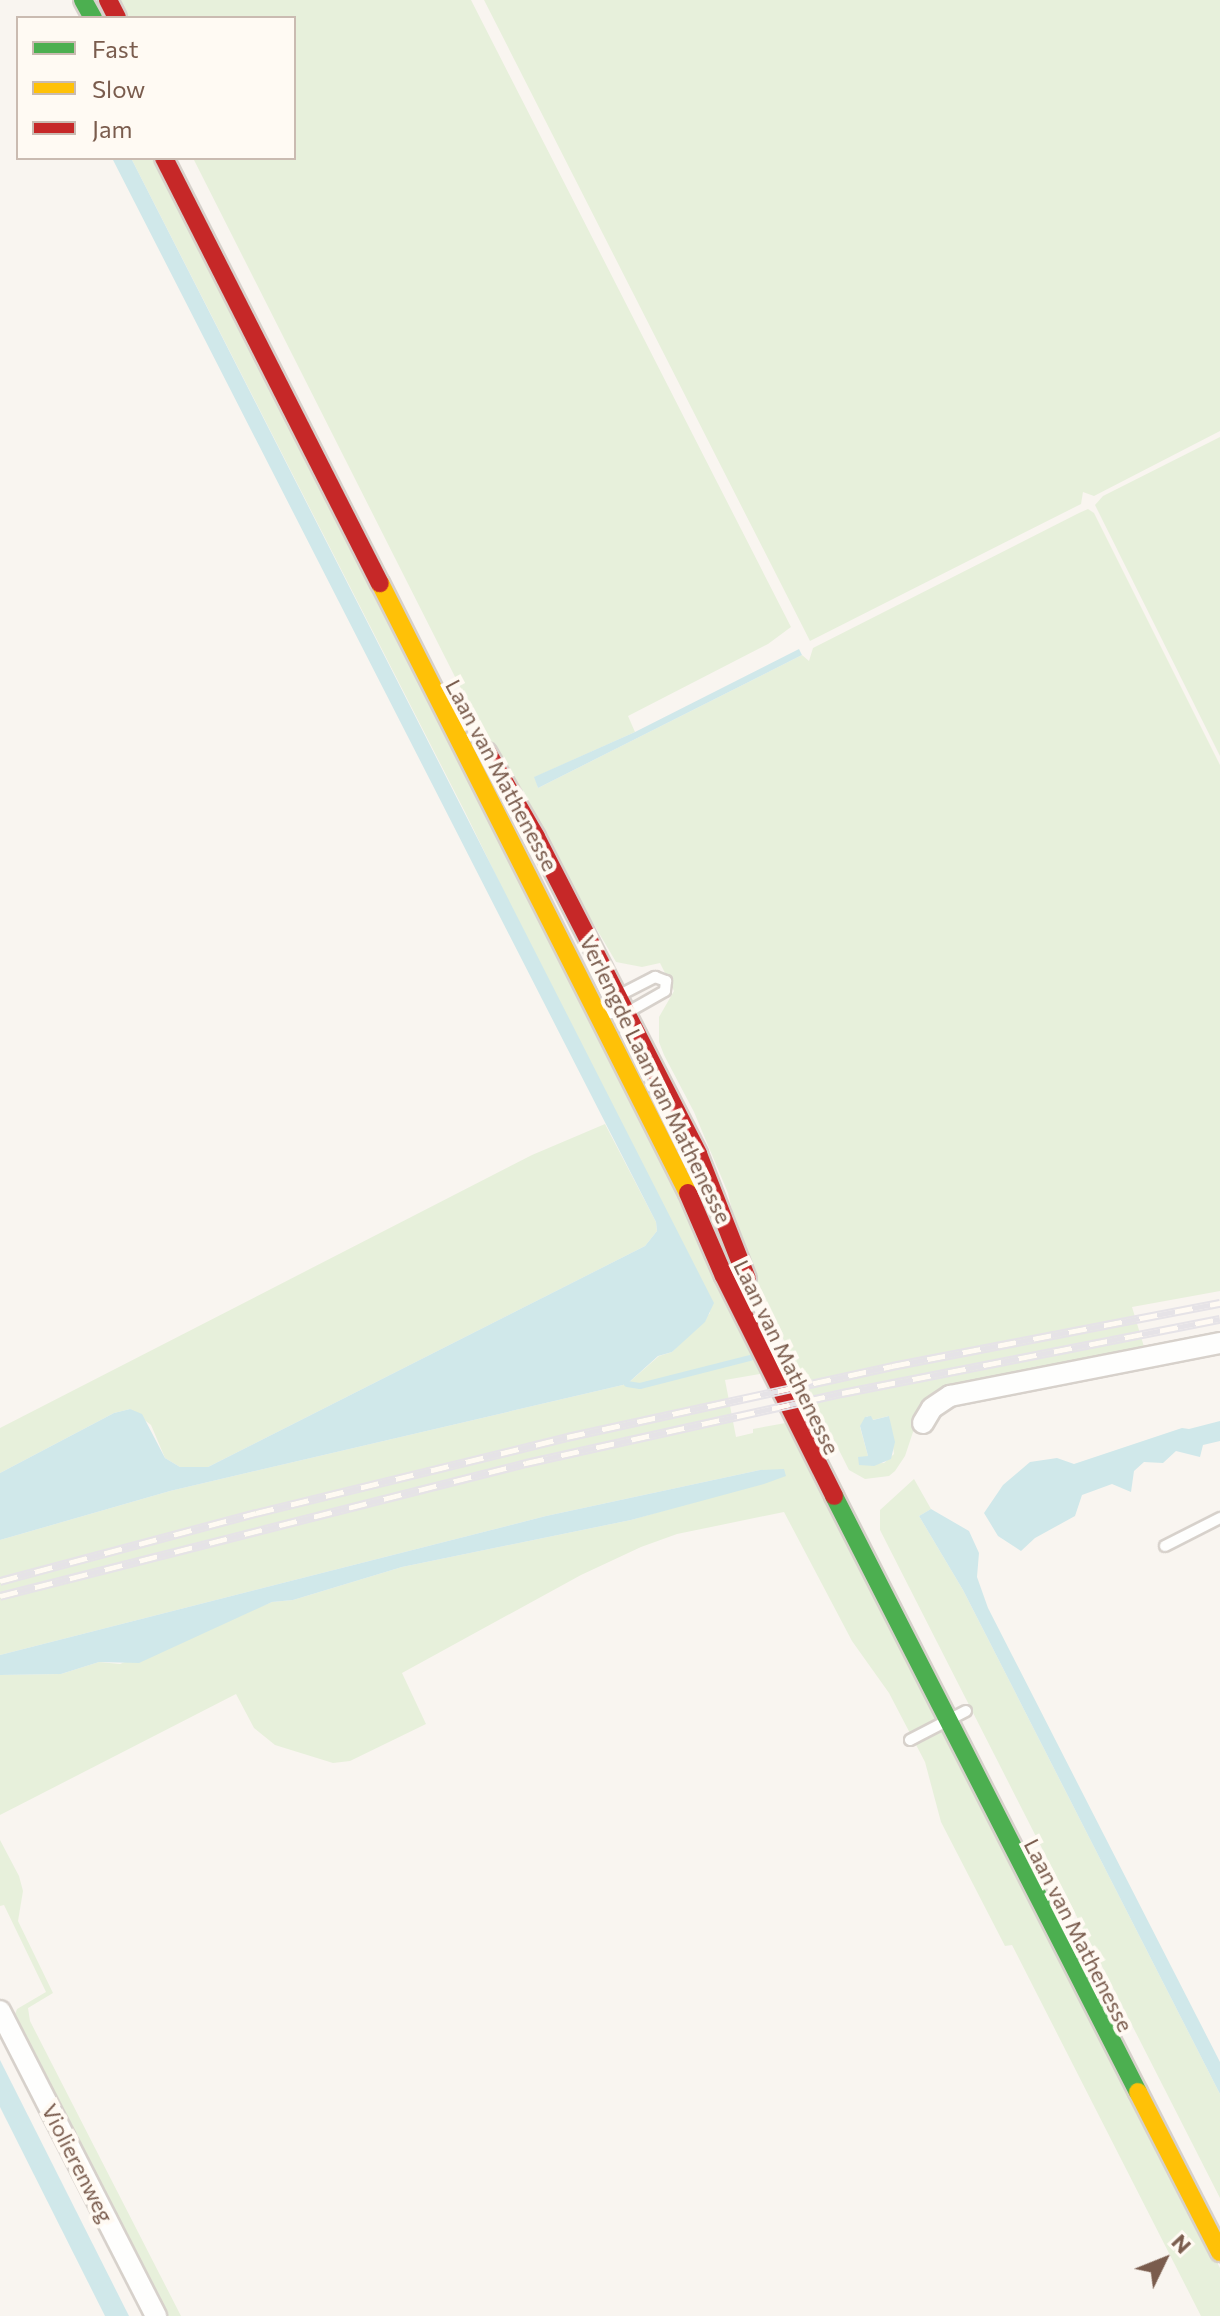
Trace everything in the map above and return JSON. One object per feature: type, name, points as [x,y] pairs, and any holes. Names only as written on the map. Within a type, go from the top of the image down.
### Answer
[{"type":"street","name":"Laan van Mathenesse","points":[[165,160],[522,863]]},
{"type":"street","name":"Laan van Mathenesse","points":[[185,160],[453,684]]},
{"type":"street","name":"Laan van Mathenesse","points":[[482,741],[536,837],[698,1154],[753,1294],[852,1490]]},
{"type":"street","name":"Verlengde Laan van Mathenesse","points":[[522,863],[674,1160],[744,1317]]},
{"type":"street","name":"Laan van Mathenesse","points":[[744,1317],[962,1719]]},
{"type":"street","points":[[923,1423],[932,1408],[950,1396],[1220,1343]]},
{"type":"street","name":"Laan van Mathenesse","points":[[893,1570],[1220,2252]]},
{"type":"street","name":"Laan van Mathenesse","points":[[1029,1836],[1220,2212]]},
{"type":"street","name":"Violierenweg","points":[[0,2011],[156,2316]]},
{"type":"lane","points":[[599,1014],[623,1004]]},
{"type":"lane","points":[[599,1014],[623,1004]]},
{"type":"lane","points":[[1165,1546],[1220,1518]]},
{"type":"lane","points":[[910,1740],[962,1719]]},
{"type":"green space","points":[[115,0],[471,0],[791,627],[768,644],[628,716],[635,732],[535,777],[538,788],[802,655],[809,661],[813,648],[1079,513],[1088,509],[1094,513],[1220,765],[1220,1291],[1132,1307],[1145,1350],[919,1414],[905,1456],[889,1476],[865,1479],[849,1470],[743,1259],[728,1193],[694,1112],[659,1042],[659,1017],[674,991],[660,963],[642,967],[616,962],[496,758],[194,160],[296,160],[296,16],[123,16]],"holes":[[[867,1416],[872,1420],[889,1416],[894,1454],[884,1463],[859,1464],[868,1456],[860,1427]]]},
{"type":"green space","points":[[484,0],[1220,0],[1220,431],[1094,496],[1083,492],[1081,504],[810,641]]},
{"type":"green space","points":[[132,160],[159,160],[766,1373],[725,1380],[736,1437],[753,1433],[753,1429],[791,1422],[1220,2268],[1220,2316],[1201,2316],[1012,1945],[1005,1946],[941,1822],[925,1762],[889,1693],[852,1641],[784,1512],[677,1534],[641,1547],[581,1575],[402,1673],[426,1724],[350,1761],[333,1763],[275,1745],[254,1728],[236,1694],[0,1815],[0,1675],[61,1674],[99,1662],[120,1664],[272,1602],[293,1600],[402,1567],[631,1520],[774,1479],[773,1472],[760,1470],[546,1516],[0,1655],[0,1540],[170,1491],[627,1384],[659,1356],[672,1352],[710,1313],[465,812]]},
{"type":"green space","points":[[1220,437],[1220,756],[1095,505],[1103,496]]},
{"type":"green space","points":[[605,1124],[656,1222],[657,1231],[645,1246],[208,1467],[180,1467],[165,1458],[151,1425],[130,1409],[114,1413],[0,1473],[0,1428],[532,1155]]},
{"type":"green space","points":[[914,1479],[931,1509],[919,1516],[963,1590],[1220,2094],[1220,2198],[880,1530],[880,1510]]},
{"type":"green space","points":[[0,1840],[19,1876],[23,1891],[18,1921],[53,1993],[28,2008],[30,2021],[181,2316],[165,2316],[14,2017],[17,2009],[46,1992],[4,1905],[0,1906]]},
{"type":"water","points":[[113,160],[132,160],[714,1303],[705,1322],[672,1352],[658,1356],[627,1384],[170,1491],[0,1540],[0,1473],[114,1413],[130,1409],[142,1414],[165,1458],[180,1467],[208,1467],[645,1246],[657,1231],[656,1222]]},
{"type":"water","points":[[799,649],[802,655],[538,788],[534,777],[635,732]]},
{"type":"water","points":[[871,1416],[873,1420],[889,1416],[895,1442],[891,1459],[874,1466],[859,1465],[858,1457],[868,1456],[860,1426],[865,1417]]},
{"type":"water","points":[[1220,1421],[1220,1441],[1203,1445],[1200,1457],[1176,1451],[1163,1463],[1144,1462],[1134,1471],[1131,1492],[1112,1484],[1082,1495],[1075,1516],[1035,1538],[1021,1551],[998,1536],[984,1513],[1003,1485],[1030,1462],[1057,1458],[1074,1464],[1182,1428]]},
{"type":"water","points":[[784,1469],[786,1476],[764,1484],[631,1520],[402,1567],[293,1600],[272,1602],[139,1663],[99,1662],[61,1674],[0,1675],[0,1655],[546,1516],[760,1470]]},
{"type":"water","points":[[931,1509],[969,1531],[979,1553],[977,1577],[988,1608],[1220,2062],[1220,2094],[963,1590],[919,1516]]},
{"type":"water","points":[[0,2060],[129,2316],[105,2316],[0,2107]]},
{"type":"waterway","points":[[627,1384],[640,1386],[750,1358]]},
{"type":"railway","points":[[0,1581],[256,1513],[567,1437],[892,1366],[1220,1303]]},
{"type":"railway","points":[[0,1596],[526,1463],[842,1393],[1220,1319]]},
{"type":"traffic: fast","points":[[83,0],[92,16]]},
{"type":"traffic: fast","points":[[834,1496],[1138,2092]]},
{"type":"traffic: slow","points":[[380,583],[688,1193]]},
{"type":"traffic: slow","points":[[1138,2092],[1220,2252]]},
{"type":"traffic: jam","points":[[108,0],[116,16]]},
{"type":"traffic: jam","points":[[165,160],[380,583]]},
{"type":"traffic: jam","points":[[487,752],[536,837],[698,1154],[747,1279]]},
{"type":"traffic: jam","points":[[688,1193],[724,1276],[834,1496]]}]
